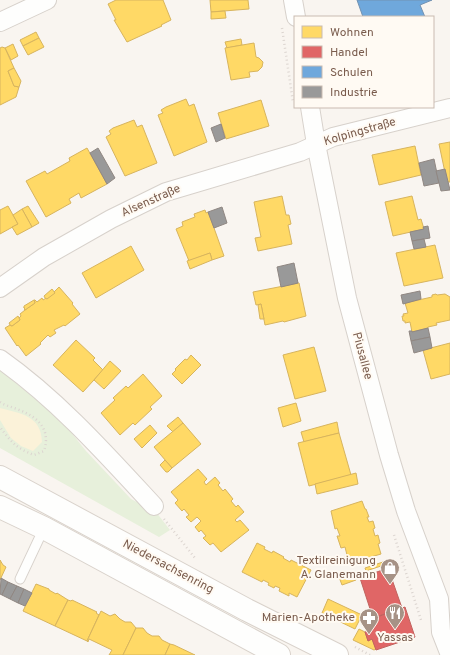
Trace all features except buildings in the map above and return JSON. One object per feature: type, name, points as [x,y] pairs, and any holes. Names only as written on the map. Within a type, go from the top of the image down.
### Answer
[{"type":"main road","name":"Niedersachsenring","points":[[0,478],[240,606],[337,655]]},
{"type":"main road","name":"Niedersachsenring","points":[[0,507],[44,528],[279,655]]},
{"type":"street","points":[[0,22],[47,0]]},
{"type":"street","points":[[293,0],[296,16]]},
{"type":"street","name":"Piusallee","points":[[310,108],[347,298],[387,447],[406,511],[439,599],[450,614]]},
{"type":"street","name":"Kolpingstraße","points":[[316,144],[334,137],[450,108]]},
{"type":"street","name":"Alsenstraße","points":[[0,288],[44,257],[110,219],[166,192],[300,152],[316,144]]},
{"type":"street","points":[[0,359],[18,372],[69,416],[154,506]]},
{"type":"street","name":"Piusallee","points":[[439,599],[441,632],[450,655]]},
{"type":"lane","points":[[20,579],[44,528]]},
{"type":"path","points":[[0,402],[27,413],[38,421],[45,432],[46,444],[44,450],[34,455],[26,452],[13,444],[0,427]]},
{"type":"path","points":[[154,506],[199,564]]},
{"type":"green space","points":[[0,370],[62,421],[86,451],[131,499],[156,512],[170,530],[159,537],[0,448]]},
{"type":"sand","points":[[0,408],[22,414],[34,421],[38,426],[41,433],[42,442],[33,451],[21,446],[11,438],[0,420]]},
{"type":"place","name":"Textilreinigung A. Glanemann","points":[[390,585]]},
{"type":"place","name":"Yassas","points":[[395,630]]},
{"type":"place","name":"Marien-Apotheke","points":[[369,635]]}]
